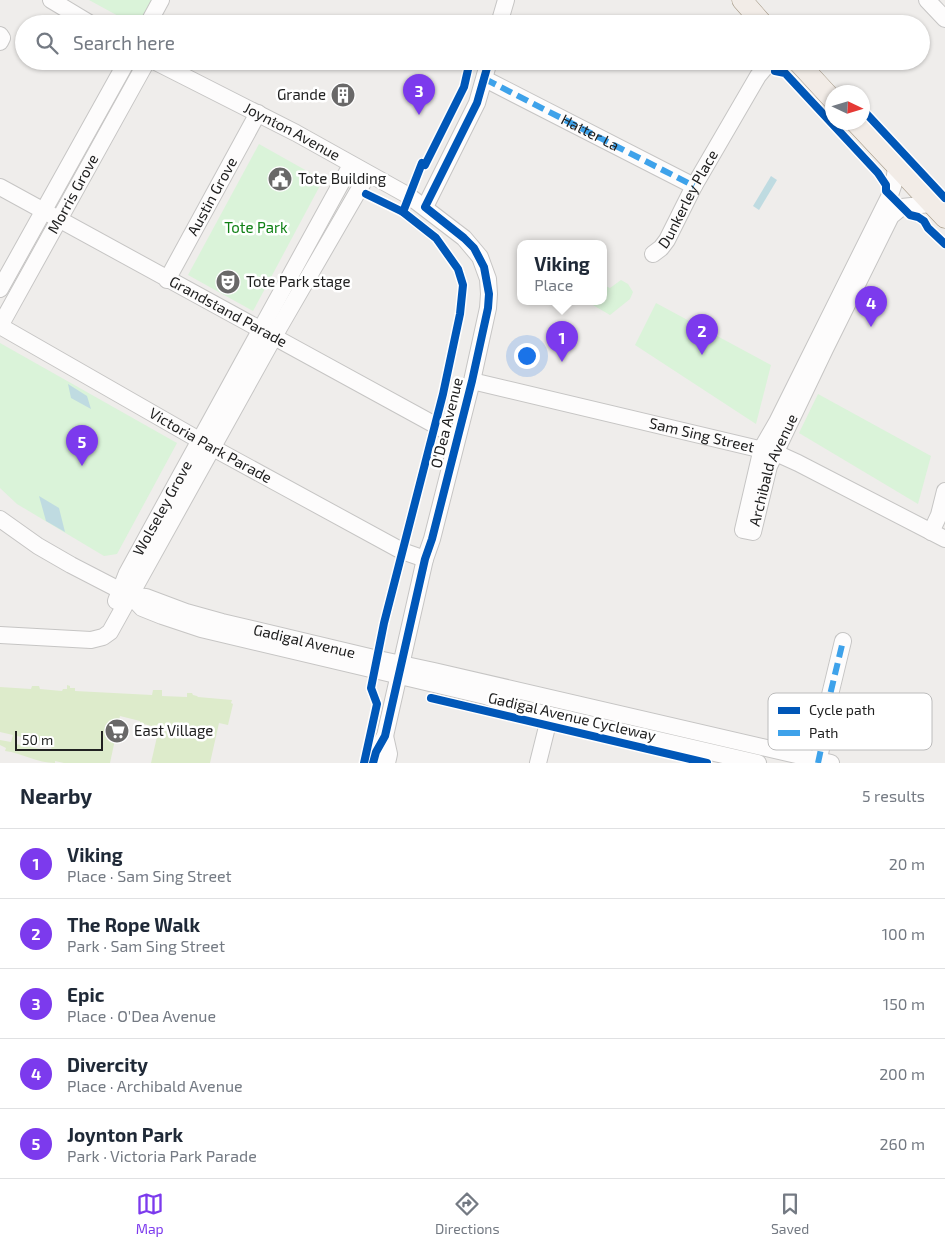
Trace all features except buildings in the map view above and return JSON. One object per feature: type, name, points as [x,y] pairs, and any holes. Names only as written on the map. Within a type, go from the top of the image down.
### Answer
[{"type":"main road","points":[[742,0],[755,15]]},
{"type":"main road","points":[[805,70],[825,91]]},
{"type":"main road","points":[[862,130],[945,218]]},
{"type":"street","points":[[51,0],[75,15]]},
{"type":"street","points":[[153,15],[161,0]]},
{"type":"street","points":[[502,15],[506,0]]},
{"type":"street","points":[[927,0],[945,20]]},
{"type":"street","points":[[0,35],[2,38],[0,42]]},
{"type":"street","name":"Morris Grove","points":[[0,289],[45,212],[122,70]]},
{"type":"street","name":"Morris Grove","points":[[0,326],[142,70]]},
{"type":"street","name":"Joynton Avenue","points":[[172,70],[296,133],[409,196],[425,207]]},
{"type":"street","points":[[425,207],[477,103],[487,70]]},
{"type":"street","name":"Dunkerley Place","points":[[689,184],[750,70]]},
{"type":"street","name":"Dunkerley Place","points":[[689,184],[763,70]]},
{"type":"street","name":"Hatter La","points":[[485,79],[689,184]]},
{"type":"street","name":"Austin Grove","points":[[167,280],[258,113]]},
{"type":"street","name":"Wolseley Grove","points":[[126,593],[266,334],[351,165]]},
{"type":"street","name":"Archibald Avenue","points":[[826,334],[890,195],[896,167]]},
{"type":"street","name":"Wolseley Grove","points":[[266,334],[368,174]]},
{"type":"street","name":"Grandstand Parade","points":[[0,187],[457,437]]},
{"type":"street","name":"Archibald Avenue","points":[[769,450],[777,422],[891,216],[902,207],[930,204]]},
{"type":"street","name":"O'Dea Avenue","points":[[374,763],[376,752],[385,736],[425,559],[432,539],[472,382],[490,294],[488,279],[480,257],[474,248],[425,207]]},
{"type":"street","name":"Victoria Park Parade","points":[[0,326],[207,445],[402,551],[425,559]]},
{"type":"street","name":"Sam Sing Street","points":[[472,382],[769,450],[798,462],[938,536]]},
{"type":"street","points":[[938,536],[939,515],[945,491]]},
{"type":"street","name":"Gadigal Avenue","points":[[0,519],[38,546],[126,593],[146,596],[186,612],[399,670],[701,757],[758,763]]},
{"type":"street","points":[[0,628],[88,632],[95,630],[104,622],[126,593]]},
{"type":"street","points":[[0,636],[74,640],[91,640],[103,637],[115,626],[126,593]]},
{"type":"street","points":[[831,693],[844,641]]},
{"type":"street","name":"Gadigal Avenue","points":[[399,670],[822,762]]},
{"type":"street","points":[[538,763],[550,715]]},
{"type":"street","name":"O'Dea Avenue","points":[[385,736],[389,754],[387,763]]},
{"type":"green space","points":[[89,0],[152,0],[144,15],[116,15]]},
{"type":"green space","name":"Tote Park","points":[[259,144],[323,180],[253,311],[188,275]]},
{"type":"green space","points":[[621,280],[628,284],[633,292],[630,299],[610,315],[593,305],[607,305],[607,287],[610,288]]},
{"type":"green space","points":[[656,303],[771,365],[756,424],[635,345]]},
{"type":"green space","points":[[0,343],[177,443],[117,554],[104,556],[17,504],[0,488]]},
{"type":"green space","points":[[818,394],[931,456],[918,504],[799,433]]},
{"type":"green space","points":[[67,685],[70,688],[75,688],[75,691],[152,695],[153,690],[162,690],[162,696],[187,697],[187,693],[192,693],[198,697],[232,700],[231,703],[233,704],[228,725],[219,723],[210,763],[151,763],[159,728],[120,716],[110,763],[64,763],[55,761],[55,763],[48,763],[5,751],[6,748],[0,745],[0,740],[11,742],[13,735],[0,732],[0,687],[31,689],[32,686],[39,686],[40,689],[62,691],[67,689]],"holes":[[[17,736],[52,743],[51,751],[16,744]]]},
{"type":"water","points":[[771,176],[777,180],[759,210],[753,206]]},
{"type":"water","points":[[68,384],[87,396],[91,409],[71,398]]},
{"type":"water","points":[[39,496],[59,508],[65,532],[46,521]]},
{"type":"marked path","points":[[485,79],[694,186]]},
{"type":"marked path","points":[[830,693],[843,641]]},
{"type":"marked path","points":[[818,763],[821,750]]},
{"type":"cycle path","points":[[403,212],[422,163],[425,165],[464,87],[468,70]]},
{"type":"cycle path","points":[[373,763],[376,752],[385,736],[425,559],[432,539],[472,381],[488,308],[489,294],[484,267],[474,248],[425,207],[477,103],[486,70]]},
{"type":"cycle path","points":[[775,71],[785,73],[878,173],[886,185],[886,191],[910,215],[924,221],[928,228],[945,244]]},
{"type":"cycle path","points":[[870,118],[945,198]]},
{"type":"cycle path","points":[[364,763],[377,704],[371,688],[384,623],[443,394],[460,314],[463,285],[458,269],[436,238],[403,212],[366,194]]},
{"type":"cycle path","name":"Gadigal Avenue Cycleway","points":[[431,698],[707,763]]},
{"type":"place","name":"Grande","points":[[343,95]]},
{"type":"place","name":"Epic","points":[[419,115]]},
{"type":"place","name":"Tote Building","points":[[280,179]]},
{"type":"place","name":"Tote Park stage","points":[[228,282]]},
{"type":"place","name":"Divercity","points":[[871,327]]},
{"type":"place","name":"The Rope Walk","points":[[702,355]]},
{"type":"place","name":"Viking","points":[[562,362]]},
{"type":"place","name":"Joynton Park","points":[[82,466]]},
{"type":"place","name":"East Village","points":[[117,731]]}]
